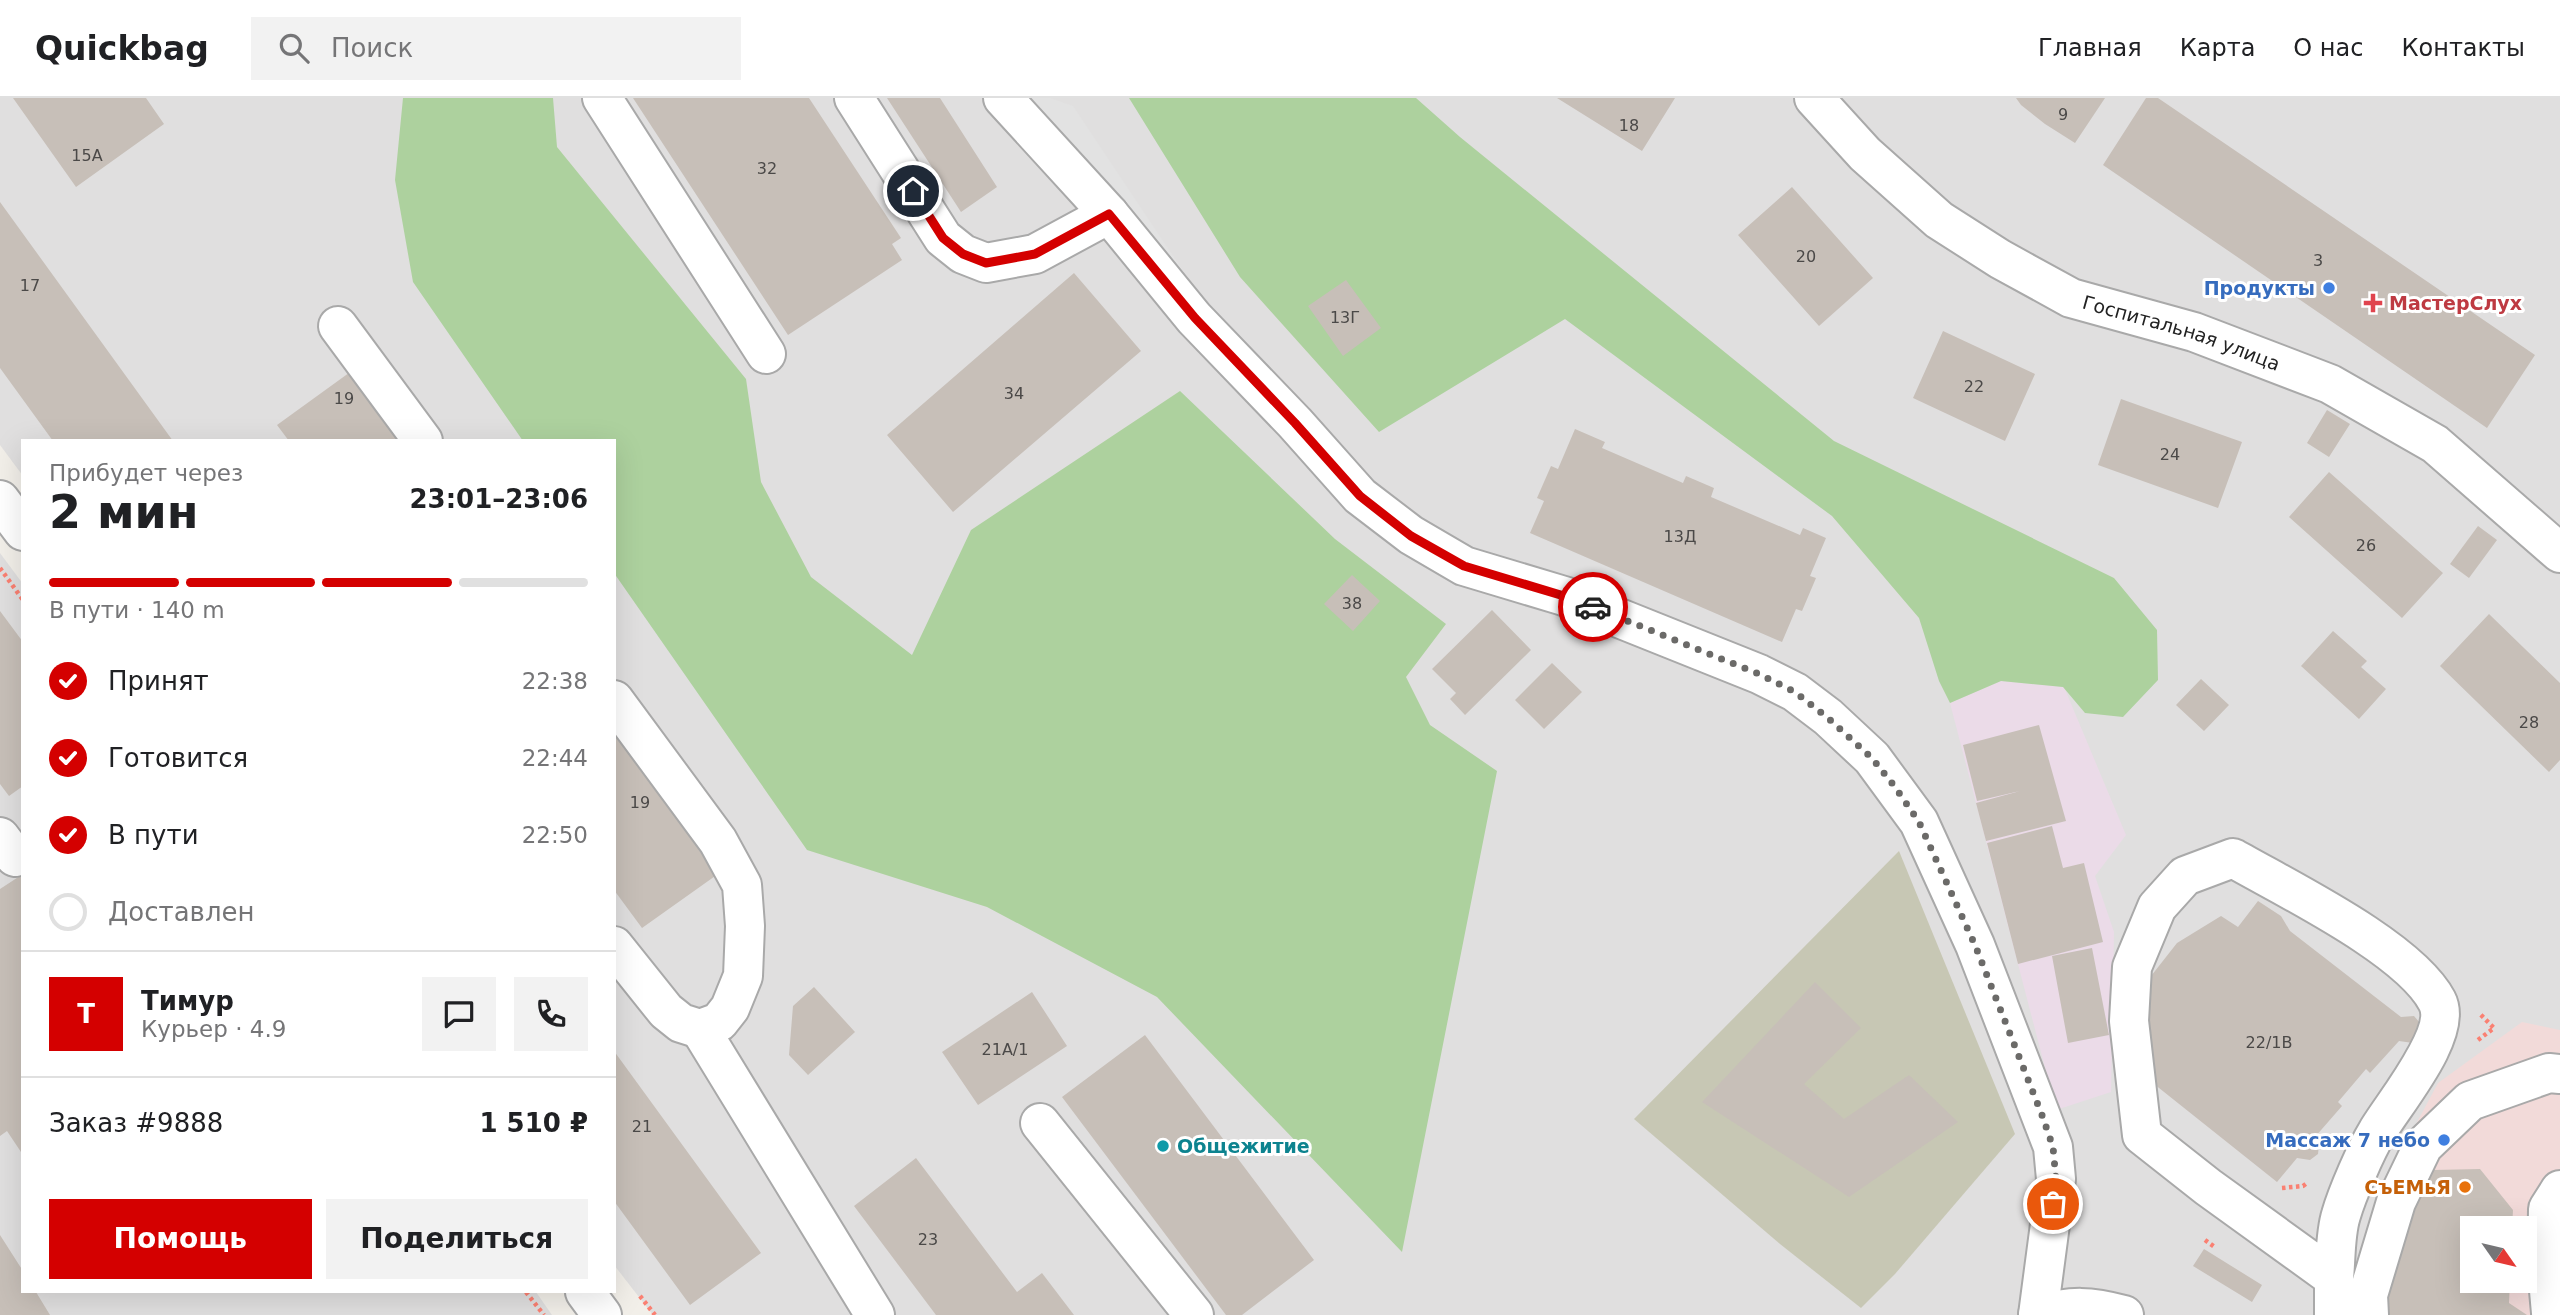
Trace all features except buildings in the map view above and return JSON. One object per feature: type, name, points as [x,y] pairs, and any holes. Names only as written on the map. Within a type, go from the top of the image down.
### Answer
[{"type":"street","points":[[603,98],[766,354]]},
{"type":"street","points":[[854,98],[943,238],[963,254],[986,263],[1035,254],[1109,214]]},
{"type":"street","points":[[1003,98],[1109,214],[1195,318],[1360,496],[1411,536],[1464,566],[1564,596],[1759,674],[1795,692],[1872,758],[1919,822],[1975,945],[2053,1147],[2056,1180],[2038,1315],[2065,1307],[2103,1309],[2124,1315]]},
{"type":"street","name":"Госпитальная улица","points":[[1814,98],[1865,154],[1939,220],[2000,259],[2071,298],[2194,332],[2330,384],[2435,444],[2560,553]]},
{"type":"street","points":[[338,326],[422,439]]},
{"type":"street","points":[[0,500],[21,528]]},
{"type":"street","points":[[616,703],[718,841],[742,885],[745,926],[743,976],[730,1008],[719,1022],[700,1029],[681,1023],[666,1011],[616,948]]},
{"type":"street","points":[[2233,858],[2358,931],[2410,967],[2438,1002],[2440,1026],[2433,1045],[2375,1134],[2340,1216],[2334,1297],[2208,1187],[2142,1135],[2129,1021],[2132,967],[2157,907],[2185,876],[2233,858]]},
{"type":"street","points":[[700,1029],[875,1315]]},
{"type":"street","points":[[2369,1315],[2368,1295],[2396,1202],[2423,1146],[2470,1101],[2549,1073],[2560,1074]]},
{"type":"street","points":[[1040,1123],[1194,1315]]},
{"type":"street","points":[[2555,1315],[2551,1313],[2547,1268],[2548,1209],[2560,1190]]},
{"type":"street","points":[[586,1293],[602,1315]]},
{"type":"path","points":[[0,568],[21,597]]},
{"type":"path","points":[[2280,1188],[2303,1186],[2311,1180]]},
{"type":"path","points":[[527,1293],[544,1315]]},
{"type":"shaded area","points":[[0,98],[2560,98],[2560,1315],[653,1315],[616,1268],[616,439],[21,439],[21,473],[0,445]]},
{"type":"shaded area","points":[[1026,98],[1050,98],[1073,106],[1208,308],[1192,346]]},
{"type":"shaded area","points":[[0,553],[21,581],[21,1293],[537,1293],[552,1315],[0,1315]]},
{"type":"shaded area","points":[[2001,681],[2064,687],[2126,835],[2095,876],[2114,932],[2111,1092],[2056,1110],[1950,703]]},
{"type":"shaded area","points":[[1899,851],[2015,1134],[1895,1274],[1861,1308],[1780,1244],[1634,1119]]},
{"type":"shaded area","points":[[2522,1022],[2560,1030],[2560,1315],[2363,1315],[2383,1186],[2438,1083]]},
{"type":"green space","points":[[403,98],[553,98],[557,147],[746,379],[761,482],[811,577],[912,655],[971,530],[1180,391],[1335,539],[1446,624],[1406,677],[1430,725],[1497,771],[1402,1252],[1157,997],[987,907],[807,850],[616,576],[616,439],[522,439],[413,282],[395,180]]},
{"type":"green space","points":[[1129,98],[1416,98],[1460,137],[1834,441],[2114,578],[2157,630],[2158,680],[2123,717],[2085,713],[2063,687],[2001,681],[1950,703],[1939,681],[1919,618],[1832,516],[1565,319],[1379,432],[1240,277]]},
{"type":"way so far","points":[[1593,607],[1759,674],[1795,692],[1872,758],[1895,787],[1919,822],[1975,945],[2042,1115],[2053,1147],[2056,1180],[2053,1204]]},
{"type":"place","name":"Продукты","points":[[2329,288]]},
{"type":"place","name":"МастерСлух","points":[[2373,303]]},
{"type":"place","name":"Массаж 7 небо","points":[[2444,1140]]},
{"type":"place","name":"Общежитие","points":[[1163,1146]]},
{"type":"place","name":"СъЕМьЯ","points":[[2465,1187]]},
{"type":"route","points":[[913,191],[943,238],[963,254],[986,263],[1035,254],[1109,214],[1195,318],[1360,496],[1411,536],[1464,566],[1593,607]]}]
